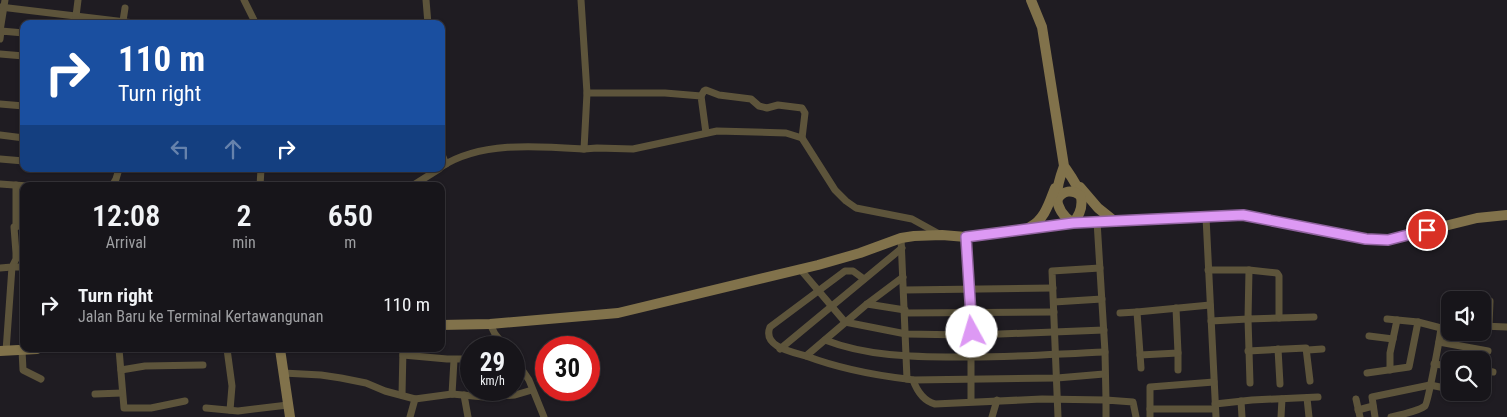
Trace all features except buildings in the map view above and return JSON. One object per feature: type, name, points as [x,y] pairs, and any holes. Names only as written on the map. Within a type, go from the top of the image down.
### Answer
[{"type":"main road","points":[[1031,0],[1042,27],[1064,166],[1098,208],[1114,220]]},
{"type":"main road","points":[[1026,229],[1043,216],[1064,166]]},
{"type":"main road","points":[[1073,223],[1080,215],[1082,208],[1081,196],[1074,180]]},
{"type":"main road","points":[[1058,182],[1057,200],[1060,212],[1073,223]]},
{"type":"main road","points":[[1057,200],[1061,194],[1068,191],[1075,192],[1081,196]]},
{"type":"main road","points":[[445,325],[490,324],[618,313],[901,243],[914,236],[942,235],[966,237],[1097,221],[1243,215],[1366,239],[1388,240],[1469,220],[1507,215]]},
{"type":"main road","points":[[3,351],[20,350]]},
{"type":"main road","points":[[280,352],[290,417]]},
{"type":"street","points":[[20,33],[0,33],[3,5],[75,20],[78,0]]},
{"type":"street","points":[[244,0],[254,20]]},
{"type":"street","points":[[426,0],[428,20]]},
{"type":"street","points":[[581,0],[587,93],[584,149]]},
{"type":"street","points":[[123,20],[125,8]]},
{"type":"street","points":[[0,54],[20,56]]},
{"type":"street","points":[[706,134],[701,96],[704,90],[719,95],[751,99],[759,106],[767,108],[778,105],[802,108],[804,113],[802,138],[835,190],[846,201],[856,208],[912,219],[942,235]]},
{"type":"street","points":[[587,93],[665,93],[701,96]]},
{"type":"street","points":[[0,104],[20,106]]},
{"type":"street","points":[[445,165],[465,154],[512,148],[541,146],[584,149],[633,149],[717,131],[786,133],[802,138]]},
{"type":"street","points":[[0,135],[20,138]]},
{"type":"street","points":[[0,159],[20,161]]},
{"type":"street","points":[[418,182],[434,172]]},
{"type":"street","points":[[0,184],[20,185]]},
{"type":"street","points":[[3,351],[12,267],[16,253],[16,185]]},
{"type":"street","points":[[1206,217],[1216,417]]},
{"type":"street","points":[[1097,221],[1104,330],[1106,417]]},
{"type":"street","points":[[966,237],[971,334],[975,340],[971,343],[971,402]]},
{"type":"street","points":[[901,243],[906,357],[910,379],[931,403],[997,400],[1106,400],[1133,402],[1136,417]]},
{"type":"street","points":[[780,348],[864,279],[901,243]]},
{"type":"street","points":[[0,268],[20,267]]},
{"type":"street","points":[[1058,417],[1052,270],[1100,268]]},
{"type":"street","points":[[800,269],[845,322],[906,334],[1104,330]]},
{"type":"street","points":[[864,279],[853,271],[848,270],[818,290],[770,327],[768,333],[772,342],[780,348],[823,362],[890,377],[910,379],[1057,378],[1104,374]]},
{"type":"street","points":[[1208,270],[1249,270],[1277,273],[1279,276],[1279,318]]},
{"type":"street","points":[[1249,270],[1248,351],[1250,383]]},
{"type":"street","points":[[806,356],[867,304],[903,277]]},
{"type":"street","points":[[904,290],[1052,288]]},
{"type":"street","points":[[1054,302],[1102,299]]},
{"type":"street","points":[[867,304],[905,312],[1054,312]]},
{"type":"street","points":[[1120,313],[1210,306]]},
{"type":"street","points":[[1176,308],[1178,370]]},
{"type":"street","points":[[1137,312],[1141,368]]},
{"type":"street","points":[[1211,321],[1314,317]]},
{"type":"street","points":[[1387,319],[1418,322],[1441,328],[1428,402],[1424,408],[1391,417]]},
{"type":"street","points":[[1390,370],[1390,353],[1397,320]]},
{"type":"street","points":[[1366,373],[1409,367],[1418,322]]},
{"type":"street","points":[[490,324],[497,336]]},
{"type":"street","points":[[1491,326],[1507,327]]},
{"type":"street","points":[[1369,336],[1393,339]]},
{"type":"street","points":[[825,340],[836,344],[906,357],[971,358],[1105,352]]},
{"type":"street","points":[[1439,342],[1488,351]]},
{"type":"street","points":[[1248,351],[1303,348],[1308,350],[1322,349]]},
{"type":"street","points":[[1278,349],[1280,384]]},
{"type":"street","points":[[1308,350],[1310,381]]},
{"type":"street","points":[[22,352],[23,370],[41,379]]},
{"type":"street","points":[[118,352],[124,408],[151,408],[185,401]]},
{"type":"street","points":[[227,352],[232,386],[230,410]]},
{"type":"street","points":[[402,395],[403,352],[460,360]]},
{"type":"street","points":[[1140,355],[1178,353]]},
{"type":"street","points":[[452,394],[454,360]]},
{"type":"street","points":[[1434,364],[1441,365]]},
{"type":"street","points":[[121,370],[153,366],[203,365]]},
{"type":"street","points":[[283,373],[341,378],[366,383],[385,391],[414,399],[460,395]]},
{"type":"street","points":[[525,374],[544,417]]},
{"type":"street","points":[[1150,417],[1150,387],[1214,382]]},
{"type":"street","points":[[1375,417],[1372,397],[1430,385],[1441,387]]},
{"type":"street","points":[[525,392],[532,390]]},
{"type":"street","points":[[96,394],[122,393]]},
{"type":"street","points":[[1150,408],[1189,413],[1241,401],[1318,397]]},
{"type":"street","points":[[1307,398],[1309,417]]},
{"type":"street","points":[[410,417],[414,399]]},
{"type":"street","points":[[1281,417],[1282,399]]},
{"type":"street","points":[[1356,399],[1359,413],[1373,406]]},
{"type":"street","points":[[992,417],[997,400]]},
{"type":"street","points":[[465,401],[468,417]]},
{"type":"street","points":[[1241,401],[1242,417]]},
{"type":"street","points":[[206,408],[238,411],[288,406]]},
{"type":"route","points":[[972,332],[966,237],[1105,220],[1243,215],[1366,239],[1388,240],[1427,230]]}]
